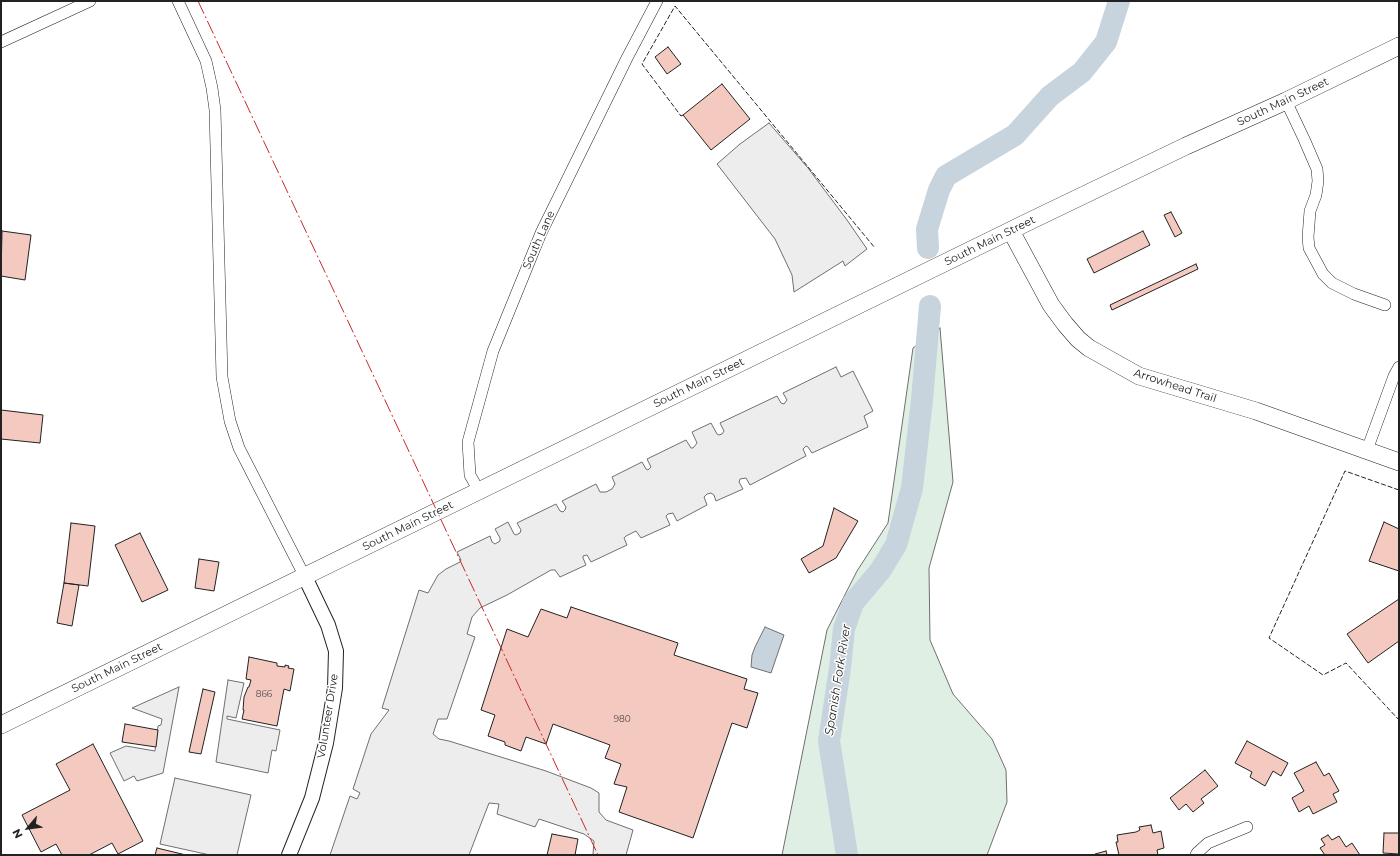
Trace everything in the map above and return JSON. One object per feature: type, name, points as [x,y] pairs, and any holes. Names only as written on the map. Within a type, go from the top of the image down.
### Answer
[{"type":"main road","name":"South Main Street","points":[[1,725],[971,250],[1186,146],[1286,101],[1399,46]]},
{"type":"main road","name":"Arrowhead Trail","points":[[1011,231],[1051,305],[1078,339],[1089,348],[1139,376],[1256,411],[1399,462]]},
{"type":"street","points":[[1,42],[90,1]]},
{"type":"street","points":[[178,1],[206,61],[215,110],[222,377],[230,422],[239,448],[305,577]]},
{"type":"street","name":"South Lane","points":[[479,491],[470,475],[468,442],[493,351],[541,233],[627,58],[658,1]]},
{"type":"street","points":[[1286,101],[1317,169],[1318,181],[1316,195],[1310,211],[1308,237],[1309,248],[1323,274],[1332,282],[1354,294],[1385,304]]},
{"type":"street","points":[[1366,450],[1394,376],[1399,367]]},
{"type":"street","name":"Volunteer Drive","points":[[289,855],[312,798],[326,743],[334,688],[336,651],[328,625],[305,577]]},
{"type":"street","points":[[1196,855],[1208,843],[1247,826]]},
{"type":"green space","points":[[940,328],[953,482],[929,568],[930,640],[953,694],[992,739],[1006,770],[1007,802],[987,855],[782,855],[827,630],[857,571],[888,523],[913,348]]},
{"type":"shaded area","points":[[769,123],[808,168],[867,249],[845,266],[843,261],[794,292],[792,275],[775,239],[717,164],[740,144]]},
{"type":"shaded area","points":[[836,367],[841,377],[853,371],[873,411],[864,416],[868,427],[812,453],[806,446],[803,449],[806,456],[750,485],[746,478],[740,479],[739,482],[743,489],[716,501],[714,495],[711,493],[707,494],[704,497],[707,505],[677,521],[673,513],[668,514],[666,516],[670,525],[641,538],[636,531],[624,538],[627,545],[591,562],[587,555],[583,556],[586,565],[560,577],[555,570],[551,570],[507,595],[480,608],[472,617],[467,634],[475,637],[447,719],[438,719],[433,734],[439,739],[546,771],[591,788],[599,793],[599,812],[606,820],[633,830],[626,855],[593,855],[594,841],[584,834],[539,819],[535,827],[497,814],[499,804],[489,803],[469,855],[330,855],[350,796],[357,799],[360,793],[353,789],[371,734],[389,710],[382,708],[419,590],[428,593],[438,575],[460,562],[461,560],[457,552],[490,536],[492,542],[495,544],[500,541],[500,538],[495,529],[508,522],[516,535],[520,533],[521,530],[517,523],[556,504],[560,511],[563,512],[566,507],[562,501],[596,484],[600,492],[606,492],[612,489],[615,484],[612,477],[642,462],[648,470],[651,467],[647,459],[686,440],[691,448],[693,448],[697,443],[692,432],[711,423],[717,434],[722,434],[724,431],[720,423],[777,396],[781,403],[784,404],[787,400],[783,393]]},
{"type":"shaded area","points":[[765,627],[784,635],[771,673],[751,667],[752,655]]},
{"type":"shaded area","points":[[228,680],[244,683],[236,718],[227,716],[227,719],[280,730],[276,751],[272,750],[268,773],[216,762]]},
{"type":"shaded area","points":[[179,687],[163,773],[137,781],[134,776],[124,781],[110,753],[126,746],[155,751],[158,726],[161,725],[162,719],[132,708]]},
{"type":"shaded area","points":[[175,778],[251,795],[237,855],[210,855],[160,844]]},
{"type":"building","points":[[668,47],[681,64],[667,74],[655,57]]},
{"type":"building","points":[[722,84],[750,119],[711,150],[683,115]]},
{"type":"building","points":[[1171,212],[1182,233],[1175,237],[1164,215]]},
{"type":"building","points":[[2,231],[31,235],[25,280],[1,276]]},
{"type":"building","points":[[1143,231],[1150,245],[1094,273],[1087,259]]},
{"type":"building","points":[[1196,264],[1198,269],[1112,310],[1110,305]]},
{"type":"building","points":[[1,410],[43,415],[40,443],[1,439]]},
{"type":"building","points":[[834,508],[858,521],[836,558],[809,573],[801,559],[823,546]]},
{"type":"building","points":[[1384,522],[1399,529],[1399,571],[1369,561]]},
{"type":"building","points":[[71,523],[95,526],[88,586],[64,583]]},
{"type":"building","points":[[140,533],[168,590],[142,602],[115,545]]},
{"type":"building","points":[[199,559],[219,562],[214,591],[195,588]]},
{"type":"building","points":[[64,583],[79,585],[72,626],[57,623]]},
{"type":"building","points":[[1399,599],[1399,641],[1368,663],[1347,634]]},
{"type":"building","points":[[571,607],[678,643],[674,655],[747,679],[744,689],[758,693],[747,728],[732,723],[693,838],[619,812],[627,787],[614,784],[621,764],[605,758],[610,745],[553,724],[546,744],[526,737],[521,751],[505,745],[505,742],[488,736],[495,715],[481,710],[507,629],[528,637],[541,609],[567,618]]},
{"type":"building","points":[[249,657],[277,663],[277,666],[289,666],[288,668],[294,669],[290,691],[284,689],[277,726],[242,719],[244,697],[251,680],[246,679]]},
{"type":"building","points":[[203,689],[215,692],[201,754],[189,752]]},
{"type":"building","points":[[125,724],[158,730],[156,747],[122,742]]},
{"type":"building","points":[[1247,741],[1288,763],[1281,776],[1273,771],[1265,786],[1250,777],[1252,772],[1235,763]]},
{"type":"building","points":[[93,744],[143,841],[118,854],[112,843],[89,855],[62,855],[56,844],[41,852],[22,815],[70,790],[56,764]]},
{"type":"building","points":[[1316,762],[1324,776],[1329,773],[1339,791],[1333,794],[1337,802],[1313,814],[1309,806],[1299,812],[1292,798],[1304,791],[1294,773]]},
{"type":"building","points":[[1205,770],[1218,786],[1201,799],[1204,803],[1193,812],[1186,804],[1179,810],[1170,798]]},
{"type":"building","points":[[1151,825],[1153,833],[1161,831],[1164,848],[1157,850],[1158,855],[1119,855],[1116,842],[1118,842],[1117,835],[1136,832],[1140,830],[1139,827]]},
{"type":"building","points":[[1384,833],[1399,833],[1399,854],[1383,853]]},
{"type":"building","points":[[552,834],[578,839],[575,855],[547,855]]},
{"type":"building","points":[[1328,835],[1332,840],[1339,836],[1346,847],[1352,843],[1360,855],[1325,855],[1320,848],[1325,845],[1321,839]]},
{"type":"building","points":[[157,848],[186,855],[155,855]]},
{"type":"building","points":[[1106,851],[1107,855],[1095,855],[1095,854]]},
{"type":"waterway","name":"Spanish Fork River","points":[[928,248],[927,229],[939,190],[946,176],[1015,135],[1050,96],[1082,72],[1106,42],[1119,1]]},
{"type":"waterway","name":"Spanish Fork River","points":[[847,855],[829,741],[840,668],[844,629],[853,603],[880,571],[896,545],[912,488],[922,400],[930,306]]},
{"type":"fence","points":[[683,115],[681,116],[642,64],[675,6],[875,248]]},
{"type":"fence","points":[[1399,490],[1345,471],[1269,638],[1323,675],[1346,663],[1399,720]]},
{"type":"power","points":[[198,1],[598,855]]}]
